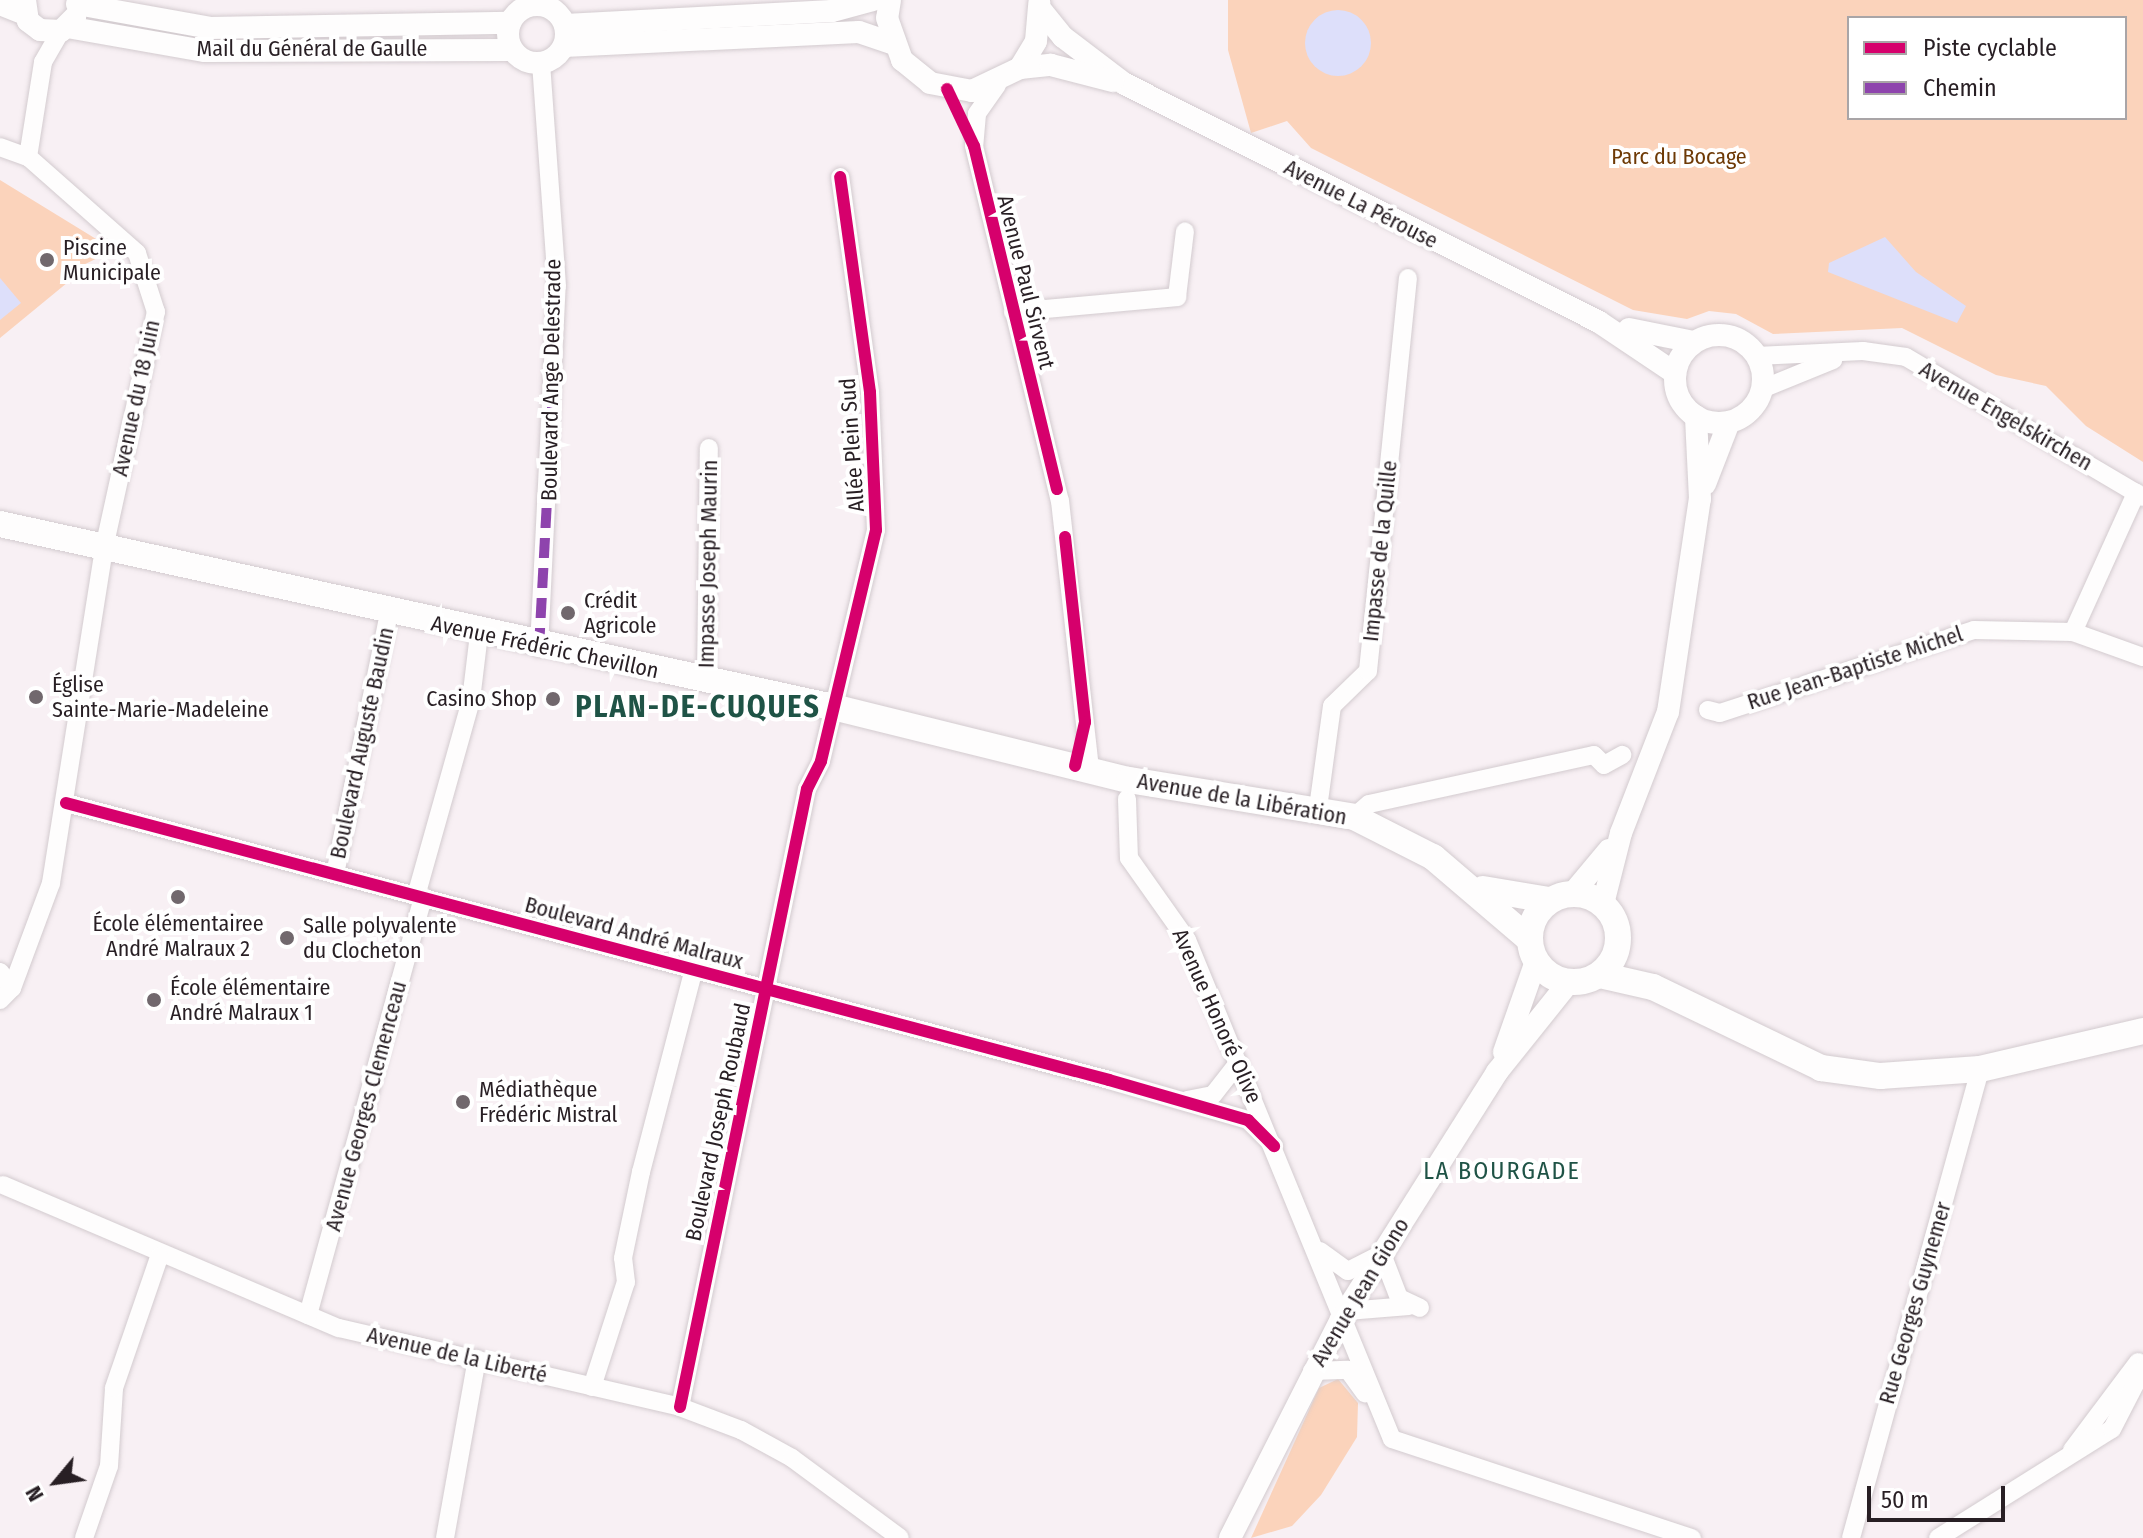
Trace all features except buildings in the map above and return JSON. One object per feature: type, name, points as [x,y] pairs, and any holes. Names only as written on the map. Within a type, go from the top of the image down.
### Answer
[{"type":"main road","name":"Avenue Frédéric Chevillon","points":[[0,524],[539,648],[833,707],[1090,770]]},
{"type":"main road","name":"Avenue de la Libération","points":[[1090,770],[1318,808],[1354,817],[1472,885]]},
{"type":"main road","points":[[1472,885],[1603,904],[1618,931],[1617,947],[1600,975]]},
{"type":"main road","points":[[1472,885],[1533,950],[1569,982],[1600,975],[1653,987],[1821,1068],[1880,1076],[1980,1069],[2143,1031]]},
{"type":"main road","points":[[1533,950],[1534,917],[1561,897]]},
{"type":"main road","points":[[1617,947],[1653,987]]},
{"type":"street","points":[[564,36],[556,12],[534,2],[510,23],[512,50],[541,64],[564,36],[832,11],[873,0]]},
{"type":"street","points":[[890,0],[893,44]]},
{"type":"street","points":[[0,147],[28,157],[43,62],[64,29],[76,2]]},
{"type":"street","name":"Mail du Général de Gaulle","points":[[76,2],[210,28],[510,23]]},
{"type":"street","points":[[0,4],[28,14],[43,62]]},
{"type":"street","points":[[564,36],[846,32],[893,44],[930,83],[972,91],[997,85],[1020,68],[1036,41],[1040,5]]},
{"type":"street","name":"Avenue La Pérouse","points":[[1040,5],[1063,37],[1125,84],[1599,322],[1675,373]]},
{"type":"street","name":"Mail du Général de Gaulle","points":[[28,14],[64,29],[205,51],[512,50]]},
{"type":"street","name":"Boulevard Ange Delestrade","points":[[539,648],[557,286],[541,64]]},
{"type":"street","name":"Avenue La Pérouse","points":[[1020,68],[1051,65],[1125,84]]},
{"type":"street","name":"Avenue Paul Sirvent","points":[[997,85],[977,114],[974,146],[1060,501],[1090,770]]},
{"type":"street","name":"Avenue du 18 Juin","points":[[3,989],[25,950],[51,883],[104,548],[155,292],[137,253],[28,157]]},
{"type":"street","name":"Allée Plein Sud","points":[[833,707],[879,500],[840,177]]},
{"type":"street","points":[[1013,312],[1177,297],[1185,231]]},
{"type":"street","name":"Impasse de la Quille","points":[[1318,808],[1332,706],[1368,671],[1408,278]]},
{"type":"street","name":"Avenue La Pérouse","points":[[1599,322],[1694,342]]},
{"type":"street","points":[[1603,904],[1621,833],[1668,712],[1700,499],[1696,416],[1676,390],[1675,373],[1694,342],[1735,338],[1756,356],[1762,389],[1750,410],[1729,422],[1700,499]]},
{"type":"street","name":"Avenue Engelskirchen","points":[[1762,389],[1863,351]]},
{"type":"street","name":"Avenue Engelskirchen","points":[[1756,356],[1863,351],[1906,357],[2140,495]]},
{"type":"street","points":[[1696,416],[1729,422]]},
{"type":"street","name":"Impasse Joseph Maurin","points":[[706,680],[709,448]]},
{"type":"street","points":[[2073,632],[2140,495]]},
{"type":"street","name":"Boulevard Auguste Baudin","points":[[335,874],[389,613]]},
{"type":"street","name":"Rue Jean-Baptiste Michel","points":[[1708,710],[1720,713],[1974,630],[2073,632],[2143,657]]},
{"type":"street","name":"Avenue Georges Clemenceau","points":[[308,1315],[471,700],[479,634]]},
{"type":"street","name":"Boulevard Joseph Roubaud","points":[[680,1407],[807,789],[833,707]]},
{"type":"street","points":[[1354,817],[1369,804],[1594,755],[1612,764],[1622,755]]},
{"type":"street","name":"Avenue Honoré Olive","points":[[1127,799],[1129,858],[1187,940],[1344,1315],[1375,1408]]},
{"type":"street","name":"Boulevard André Malraux","points":[[66,803],[1184,1101],[1248,1120],[1274,1146]]},
{"type":"street","points":[[1561,897],[1621,833]]},
{"type":"street","name":"Avenue Jean Giono","points":[[1497,1072],[1533,950]]},
{"type":"street","points":[[592,1387],[626,1282],[623,1258],[641,1172],[693,972]]},
{"type":"street","name":"Avenue Jean Giono","points":[[1234,1532],[1312,1371],[1344,1315],[1497,1072],[1569,982]]},
{"type":"street","points":[[1184,1101],[1213,1095],[1238,1063]]},
{"type":"street","name":"Rue Georges Guynemer","points":[[1851,1538],[1980,1069]]},
{"type":"street","name":"Avenue de la Liberté","points":[[3,1185],[159,1257],[308,1315],[680,1407],[792,1458],[896,1537]]},
{"type":"street","name":"Avenue Honoré Olive","points":[[1312,1239],[1325,1260],[1348,1271],[1382,1254]]},
{"type":"street","points":[[1344,1315],[1389,1303],[1420,1308],[1399,1298],[1382,1254]]},
{"type":"street","points":[[84,1538],[109,1466],[114,1388],[159,1257]]},
{"type":"street","points":[[2048,1475],[2143,1357]]},
{"type":"street","points":[[445,1538],[477,1359]]},
{"type":"street","points":[[1938,1538],[2048,1475],[2124,1417],[2143,1369]]},
{"type":"street","points":[[1312,1371],[1348,1370],[1402,1443],[1640,1530],[1692,1538]]},
{"type":"green space","name":"Parc du Bocage","points":[[1228,0],[2143,0],[2143,462],[2086,426],[2046,386],[1996,375],[1902,328],[1773,334],[1736,314],[1709,311],[1687,319],[1633,310],[1311,148],[1287,121],[1251,133],[1228,50]]},
{"type":"green space","name":"Piscine Municipale","points":[[0,180],[114,250],[73,270],[73,278],[0,338]]},
{"type":"green space","points":[[1338,1379],[1358,1403],[1357,1437],[1321,1495],[1292,1526],[1251,1538],[1319,1388]]},
{"type":"water","points":[[1332,10],[1344,10],[1356,15],[1366,25],[1371,43],[1369,56],[1356,71],[1344,76],[1332,76],[1320,71],[1310,61],[1305,49],[1305,37],[1310,25],[1320,15]]},
{"type":"water","points":[[1885,237],[1916,272],[1966,306],[1957,323],[1828,272],[1829,263]]},
{"type":"water","points":[[0,278],[21,303],[0,320]]},
{"type":"marked path","points":[[539,648],[552,407]]},
{"type":"cycle path","points":[[947,89],[974,146],[1057,489]]},
{"type":"cycle path","points":[[680,1407],[807,789],[821,761],[876,530],[870,392],[840,177]]},
{"type":"cycle path","points":[[1065,537],[1085,722],[1075,766]]},
{"type":"cycle path","points":[[66,803],[1109,1080],[1248,1120],[1274,1146]]},
{"type":"place","name":"Piscine Municipale","points":[[47,260]]},
{"type":"place","name":"Crédit Agricole","points":[[568,613]]},
{"type":"place","name":"Église Sainte-Marie-Madeleine","points":[[36,697]]},
{"type":"place","name":"Casino Shop","points":[[553,699]]},
{"type":"place","name":"École élémentairee André Malraux 2","points":[[178,897]]},
{"type":"place","name":"Salle polyvalente du Clocheton","points":[[287,938]]},
{"type":"place","name":"École élémentaire André Malraux 1","points":[[154,1000]]},
{"type":"place","name":"Médiathèque Frédéric Mistral","points":[[463,1102]]},
{"type":"district","name":"PLAN-DE-CUQUES","points":[[698,707]]},
{"type":"district","name":"LA BOURGADE","points":[[1502,1172]]}]
